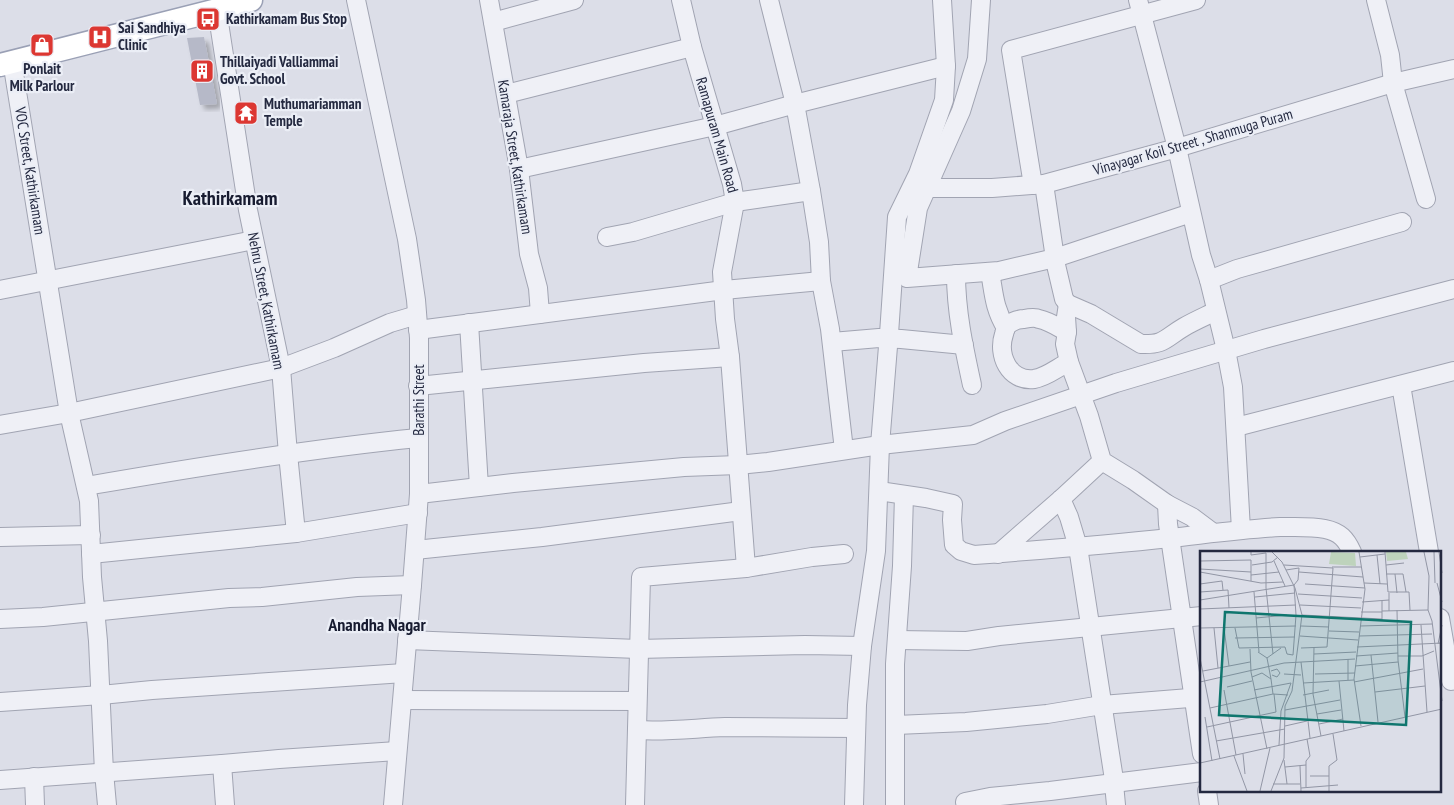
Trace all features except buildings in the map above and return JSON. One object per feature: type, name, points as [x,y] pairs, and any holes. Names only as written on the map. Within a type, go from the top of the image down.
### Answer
[{"type":"main road","points":[[6,63],[251,0]]},
{"type":"street","name":"Barathi Street","points":[[356,0],[406,239],[418,322],[418,513],[403,700],[392,805]]},
{"type":"street","name":"Kamaraja Street, Kathirkamam","points":[[489,0],[519,169],[529,254],[538,288],[540,314]]},
{"type":"street","points":[[493,22],[574,0]]},
{"type":"street","name":"Ramapuram Main Road","points":[[680,0],[736,202],[722,272],[746,568]]},
{"type":"street","points":[[769,0],[795,104],[811,190],[819,242],[821,281],[832,342],[844,450]]},
{"type":"street","points":[[854,805],[856,728],[862,646],[876,551],[880,445],[897,217],[918,174],[944,100],[946,66],[942,0]]},
{"type":"street","points":[[981,0],[978,59],[961,111],[918,208],[907,278],[999,271],[1054,258],[1191,213]]},
{"type":"street","points":[[1196,0],[1140,8],[1010,50],[1064,299],[1068,304],[1091,314],[1141,344],[1166,341],[1183,328],[1216,311]]},
{"type":"street","points":[[1376,0],[1390,55],[1393,83],[1426,199]]},
{"type":"street","points":[[1140,8],[1177,148],[1201,256],[1209,280],[1226,350],[1233,387],[1241,530]]},
{"type":"street","name":"Nehru Street, Kathirkamam","points":[[217,10],[248,210],[281,368],[296,533]]},
{"type":"street","points":[[506,94],[692,47]]},
{"type":"street","name":"VOC Street, Kathirkamam","points":[[6,63],[48,281],[69,413],[89,501],[107,805]]},
{"type":"street","points":[[519,169],[715,126],[946,66]]},
{"type":"street","name":"Vinayagar Koil Street , Shanmuga Puram","points":[[927,188],[992,188],[1038,185],[1177,148],[1393,83],[1454,69]]},
{"type":"street","points":[[607,237],[632,232],[736,202],[811,190]]},
{"type":"street","points":[[1209,280],[1237,269],[1402,222]]},
{"type":"street","points":[[0,290],[254,240]]},
{"type":"street","points":[[990,272],[994,302],[1006,328]]},
{"type":"street","points":[[956,274],[956,292],[972,385]]},
{"type":"street","points":[[0,424],[69,413],[281,368],[390,324],[418,322],[469,323],[724,290],[821,281]]},
{"type":"street","points":[[419,494],[684,467],[738,464],[973,435],[1005,421],[1080,395],[1226,350],[1454,289]]},
{"type":"street","points":[[1068,304],[1065,344],[1069,362],[1089,416],[1102,461],[1168,504],[1192,517],[1212,532]]},
{"type":"street","points":[[1067,332],[1038,318],[1019,320],[1006,328],[1001,350],[1003,359],[1009,369],[1017,376],[1026,379],[1036,379],[1069,362]]},
{"type":"street","points":[[469,323],[479,487]]},
{"type":"street","points":[[832,342],[889,338],[964,345]]},
{"type":"street","points":[[418,386],[644,363],[730,357]]},
{"type":"street","points":[[1236,427],[1454,371]]},
{"type":"street","points":[[1401,385],[1429,551]]},
{"type":"street","points":[[86,486],[200,466],[418,438]]},
{"type":"street","points":[[998,554],[1062,499],[1102,461]]},
{"type":"street","points":[[879,491],[953,504],[954,545],[961,551],[974,555],[1172,538],[1212,532],[1286,527],[1327,529],[1341,535],[1348,542],[1352,551]]},
{"type":"street","points":[[895,805],[897,640],[904,495]]},
{"type":"street","points":[[1062,499],[1078,547],[1113,773],[1116,805]]},
{"type":"street","points":[[1168,504],[1168,524],[1172,538],[1182,618],[1198,698],[1200,726]]},
{"type":"street","points":[[415,550],[542,537],[741,511]]},
{"type":"street","points":[[91,554],[296,533],[418,513]]},
{"type":"street","points":[[0,537],[91,535]]},
{"type":"street","points":[[635,805],[641,577],[746,568],[812,557],[844,554]]},
{"type":"street","points":[[0,619],[95,612],[229,598],[307,593],[357,587],[412,586]]},
{"type":"street","points":[[897,640],[967,641],[999,636],[1200,616]]},
{"type":"street","points":[[1442,634],[1448,681]]},
{"type":"street","points":[[407,640],[638,649],[805,645],[862,646]]},
{"type":"street","points":[[0,702],[404,673]]},
{"type":"street","points":[[896,725],[966,722],[1047,714],[1102,705],[1198,698]]},
{"type":"street","points":[[403,700],[638,701]]},
{"type":"street","points":[[637,730],[662,731],[755,727],[856,728]]},
{"type":"street","points":[[0,780],[397,751]]},
{"type":"street","points":[[222,764],[225,805]]},
{"type":"street","points":[[965,802],[997,796],[1113,784],[1200,772]]},
{"type":"street","points":[[34,777],[35,805]]},
{"type":"street","points":[[1207,792],[1210,805]]},
{"type":"place","name":"Kathirkamam Bus Stop","points":[[208,19]]},
{"type":"place","name":"Sai Sandhiya Clinic","points":[[100,37]]},
{"type":"place","name":"Ponlait Milk Parlour","points":[[42,45]]},
{"type":"place","name":"Thillaiyadi Valliammai Govt. School","points":[[202,71]]},
{"type":"place","name":"Muthumariamman Temple","points":[[246,113]]},
{"type":"district","name":"Kathirkamam","points":[[230,198]]},
{"type":"district","name":"Anandha Nagar","points":[[377,625]]}]
